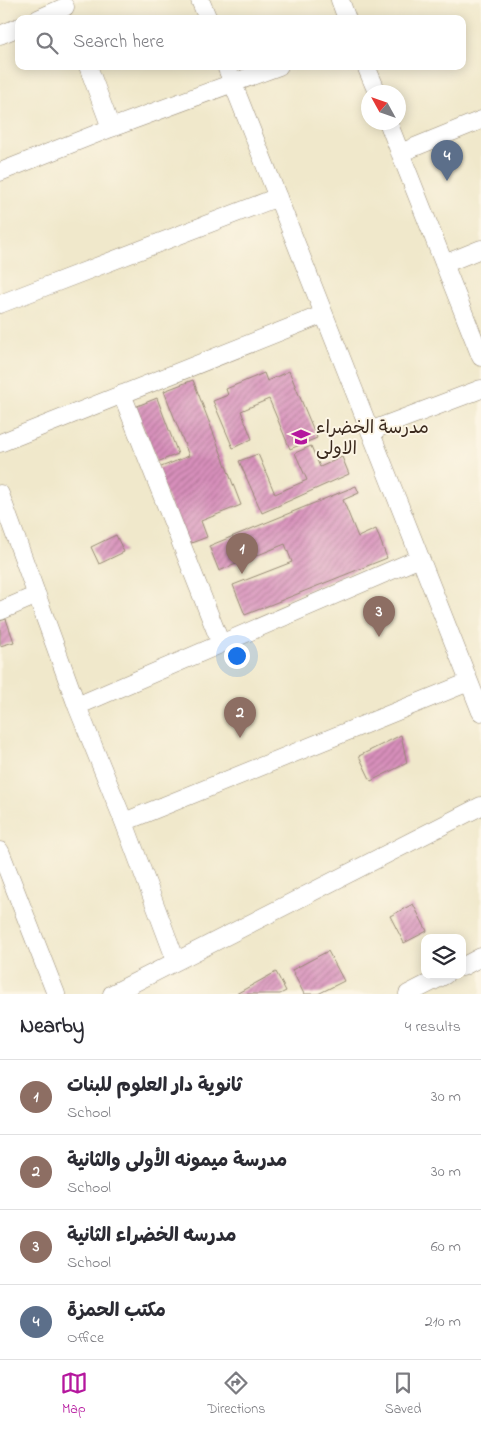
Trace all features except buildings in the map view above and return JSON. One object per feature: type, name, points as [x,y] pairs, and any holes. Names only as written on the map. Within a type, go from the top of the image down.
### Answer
[{"type":"street","points":[[200,0],[206,15]]},
{"type":"street","points":[[340,0],[346,15]]},
{"type":"street","points":[[49,15],[66,9]]},
{"type":"street","points":[[0,35],[15,29]]},
{"type":"street","points":[[89,70],[111,128]]},
{"type":"street","points":[[228,70],[481,712]]},
{"type":"street","points":[[0,172],[111,128],[269,70]]},
{"type":"street","points":[[368,70],[373,85]]},
{"type":"street","points":[[400,153],[481,120]]},
{"type":"street","points":[[391,130],[481,357]]},
{"type":"street","points":[[0,304],[278,197]]},
{"type":"street","points":[[444,264],[481,249]]},
{"type":"street","points":[[0,443],[324,314]]},
{"type":"street","points":[[370,431],[481,389]]},
{"type":"street","points":[[122,394],[221,644]]},
{"type":"street","points":[[0,494],[77,706],[124,822],[176,961]]},
{"type":"street","points":[[77,706],[420,558]]},
{"type":"street","points":[[0,611],[37,595]]},
{"type":"street","points":[[124,822],[469,682]]},
{"type":"street","points":[[112,994],[481,806]]},
{"type":"street","points":[[0,851],[56,994]]},
{"type":"street","points":[[466,965],[481,957]]},
{"type":"street","points":[[408,994],[437,979]]},
{"type":"place","name":"مكتب الحمزة","points":[[447,181]]},
{"type":"place","name":"مدرسة الخضراء الاولى","points":[[301,437]]},
{"type":"place","name":"ثانوية دار العلوم للبنات","points":[[242,574]]},
{"type":"place","name":"مدرسه الخضراء الثانية","points":[[379,637]]},
{"type":"place","name":"مدرسة ميمونه الأولى والثانية","points":[[240,738]]}]
